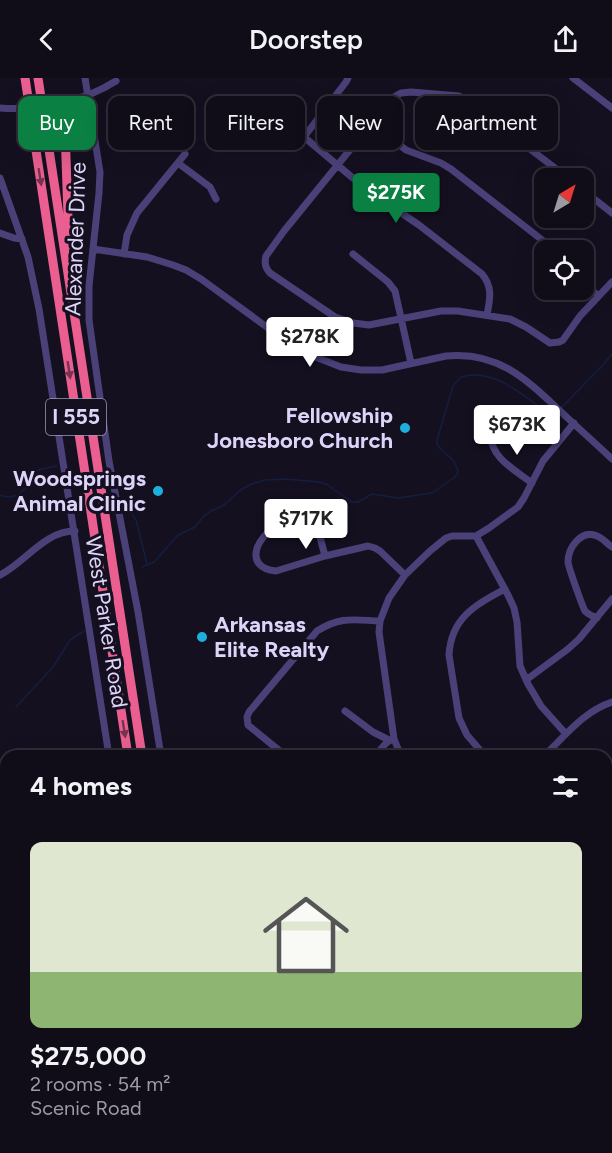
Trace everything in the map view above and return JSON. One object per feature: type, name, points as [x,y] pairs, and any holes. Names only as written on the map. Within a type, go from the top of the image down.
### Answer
[{"type":"highway","points":[[18,78],[23,96]]},
{"type":"highway","name":"I 555","points":[[25,78],[27,96]]},
{"type":"highway","name":"I 555","points":[[38,78],[141,750]]},
{"type":"highway","name":"I 555","points":[[35,150],[127,750]]},
{"type":"highway","points":[[65,150],[71,292]]},
{"type":"street","name":"Alexander Drive","points":[[85,78],[88,96]]},
{"type":"street","points":[[348,78],[304,137],[366,189],[419,225],[482,274],[490,290],[487,315]]},
{"type":"street","points":[[573,78],[612,108]]},
{"type":"street","points":[[0,108],[18,109],[58,104],[83,97],[119,79]]},
{"type":"street","points":[[396,96],[411,92],[454,95],[466,100],[555,168]]},
{"type":"street","name":"Alexander Drive","points":[[96,145],[100,172],[88,302],[89,320],[109,461],[138,612],[159,750]]},
{"type":"street","points":[[403,148],[451,169],[542,240]]},
{"type":"street","points":[[349,150],[284,231],[266,256],[265,264],[270,273],[331,315],[344,321],[369,325],[441,311],[458,311],[514,320],[549,342],[556,343],[563,340],[580,316],[612,282]]},
{"type":"street","points":[[124,254],[132,221],[185,154]]},
{"type":"street","points":[[178,163],[210,188],[216,199]]},
{"type":"street","name":"West Parker Road","points":[[0,178],[28,257],[39,309],[108,750]]},
{"type":"street","points":[[594,199],[612,213]]},
{"type":"street","points":[[0,233],[22,239]]},
{"type":"street","points":[[93,249],[147,257],[186,270],[279,336],[313,356],[341,367],[382,370],[446,356],[472,356],[500,364],[530,383],[612,459]]},
{"type":"street","points":[[353,254],[392,286],[397,296],[411,363]]},
{"type":"street","points":[[594,292],[598,296]]},
{"type":"street","points":[[398,750],[392,740],[379,632],[380,621],[389,598],[405,576],[446,538],[476,536],[518,507],[543,461],[574,423]]},
{"type":"street","points":[[490,433],[492,446],[497,455],[532,483]]},
{"type":"street","points":[[325,556],[320,537],[312,528],[284,525],[270,531],[259,544],[255,555],[263,568],[276,571],[368,546],[384,554],[405,576]]},
{"type":"street","points":[[0,575],[15,566],[52,536],[61,532],[75,531]]},
{"type":"street","points":[[597,618],[590,615],[583,607],[569,567],[570,552],[576,541],[586,535],[599,537],[612,547]]},
{"type":"street","points":[[476,536],[512,603],[516,616],[520,666],[526,680],[541,706],[566,734]]},
{"type":"street","points":[[480,750],[467,735],[459,718],[449,649],[453,634],[462,618],[477,605],[505,589]]},
{"type":"street","points":[[526,680],[579,639],[612,599]]},
{"type":"street","points":[[278,750],[252,729],[247,722],[249,712],[317,631],[345,619],[380,621]]},
{"type":"street","points":[[551,750],[589,713],[612,702]]},
{"type":"street","points":[[345,711],[373,732],[392,740]]},
{"type":"street","points":[[382,750],[392,740]]},
{"type":"waterway","points":[[561,408],[612,354]]},
{"type":"waterway","points":[[142,567],[154,562],[178,535],[195,527],[204,516],[224,505],[242,489],[265,480],[319,482],[326,484],[352,502],[358,502],[372,494],[398,498],[432,493],[455,477],[458,472],[453,460],[441,449],[437,440],[453,386],[461,377],[474,375],[498,380],[520,392],[550,415],[558,412]]},
{"type":"waterway","points":[[0,495],[7,497],[18,495],[37,471],[57,466]]},
{"type":"waterway","points":[[125,504],[136,520],[147,564]]},
{"type":"waterway","points":[[16,707],[53,667],[70,640],[84,631]]},
{"type":"place","name":"Fellowship Jonesboro Church","points":[[405,428]]},
{"type":"place","name":"Woodsprings Animal Clinic","points":[[158,491]]},
{"type":"place","name":"Arkansas Elite Realty","points":[[202,637]]}]
